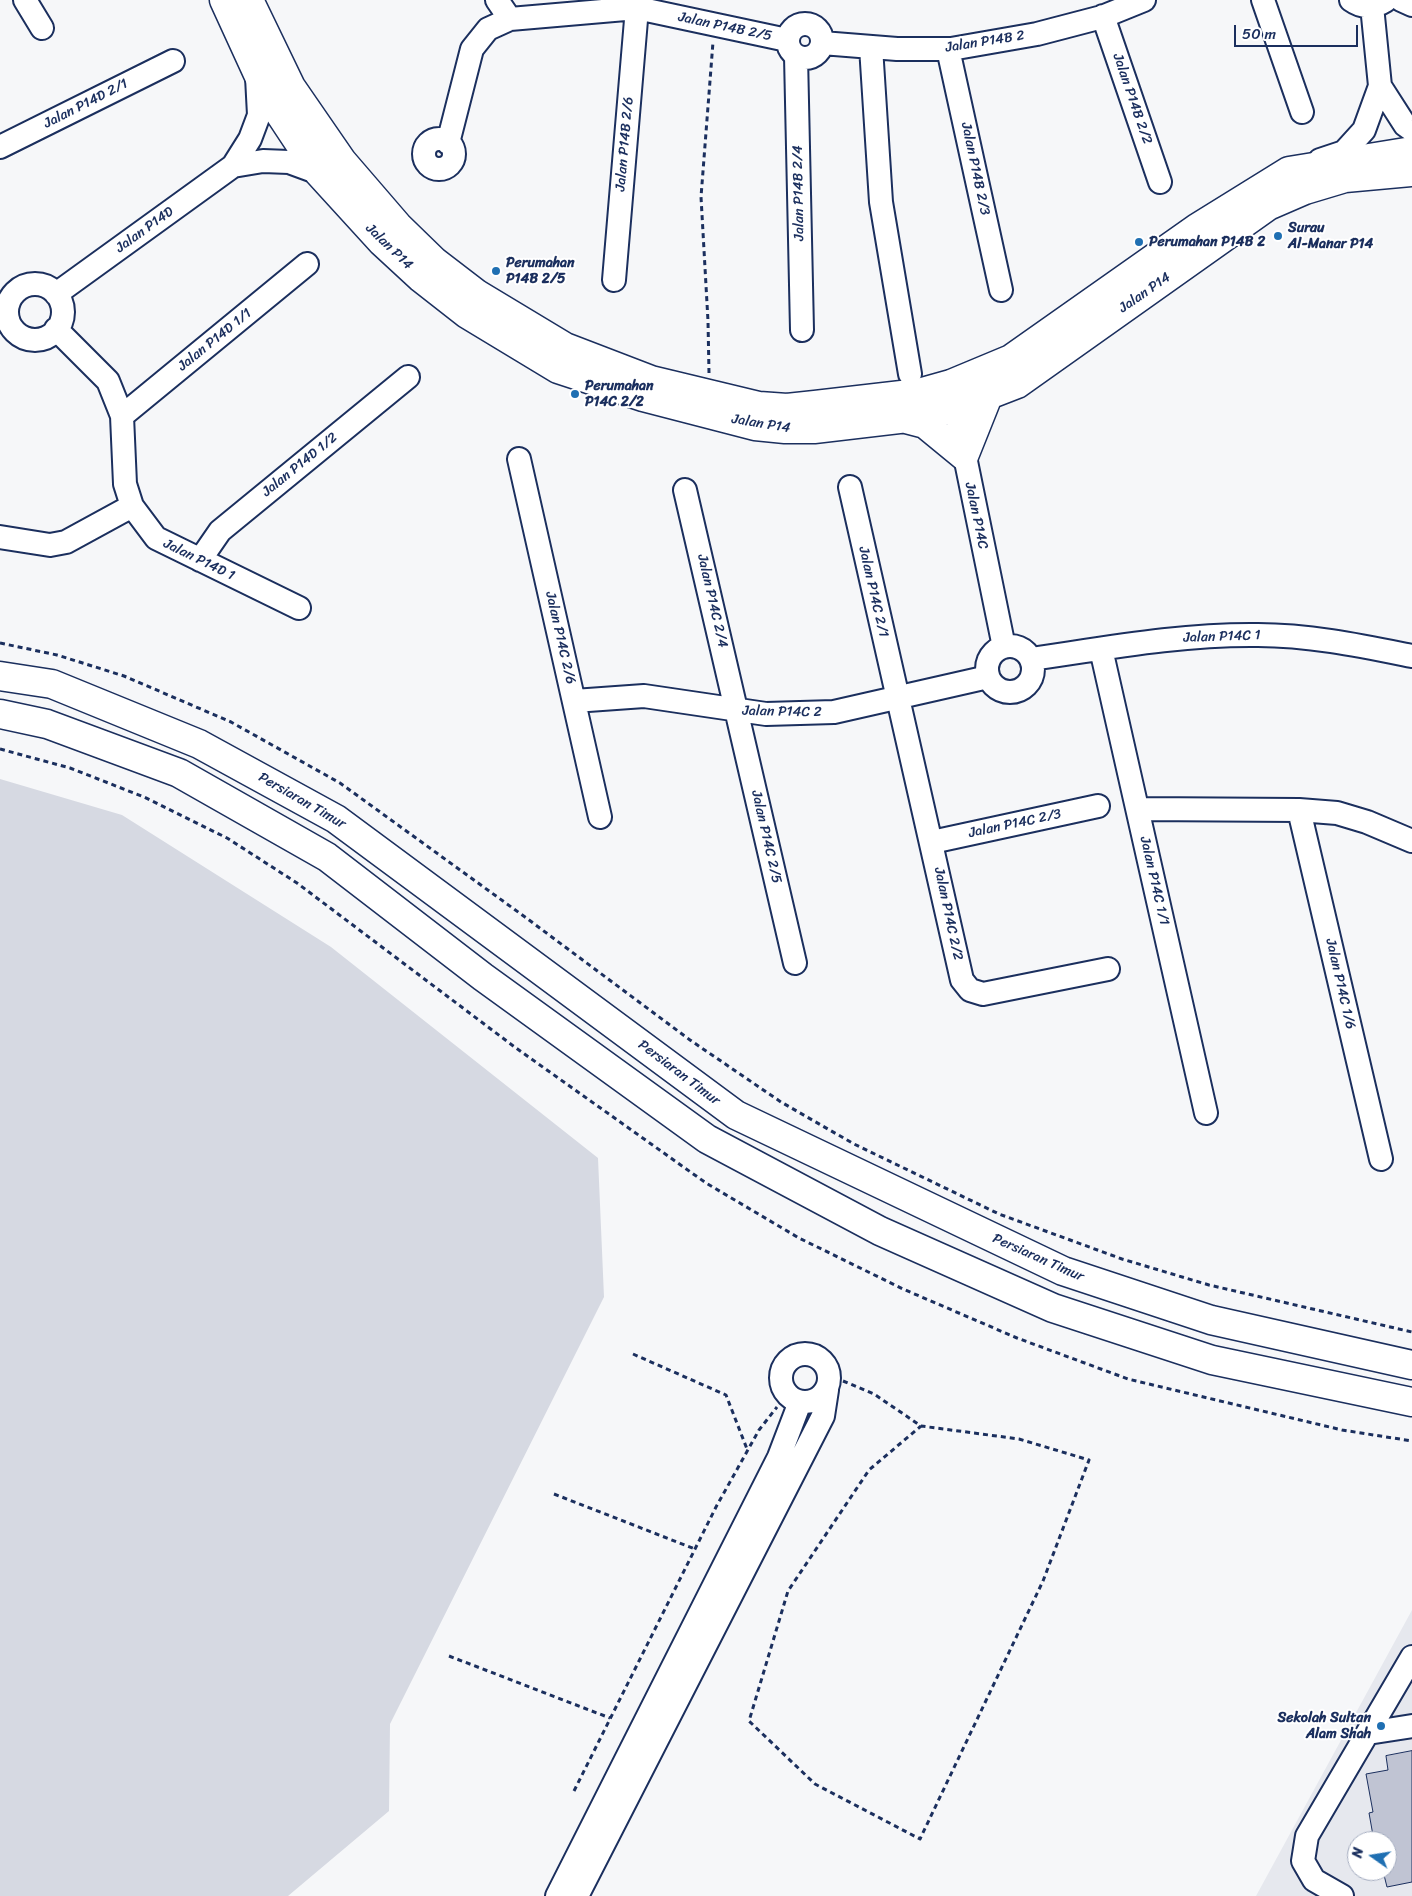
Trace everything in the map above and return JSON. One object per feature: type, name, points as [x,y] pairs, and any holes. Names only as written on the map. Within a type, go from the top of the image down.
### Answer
[{"type":"main road","name":"Jalan P14","points":[[224,0],[268,96],[318,173],[382,242],[421,278],[467,314],[558,369],[643,397],[755,426],[785,430],[814,429],[901,418],[953,396],[1011,359],[1197,228],[1289,171],[1412,151]]},
{"type":"main road","name":"Jalan P14","points":[[249,0],[292,87],[342,161],[398,226],[434,261],[477,294],[558,343],[651,380],[759,406],[788,408],[919,393],[953,396],[988,396],[1017,384],[1268,206],[1305,190],[1345,178],[1412,172]]},
{"type":"main road","points":[[901,418],[925,424],[964,456],[988,396]]},
{"type":"main road","name":"Persiaran Timur","points":[[0,676],[52,684],[199,744],[336,819],[736,1115],[1063,1272],[1210,1320],[1412,1365]]},
{"type":"main road","points":[[0,714],[47,724],[179,773],[327,857],[483,977],[707,1139],[880,1231],[1053,1308],[1212,1360],[1412,1402]]},
{"type":"street","points":[[25,0],[42,28]]},
{"type":"street","points":[[498,0],[510,18]]},
{"type":"street","name":"Jalan P14B 2","points":[[792,48],[795,26],[805,23],[811,24],[819,30],[822,43],[871,47],[948,49],[1037,34],[1103,16],[1144,0]]},
{"type":"street","points":[[1263,0],[1302,112]]},
{"type":"street","points":[[1401,0],[1412,5]]},
{"type":"street","points":[[1289,171],[1344,152],[1364,130],[1380,86],[1370,2]]},
{"type":"street","name":"Jalan P14B 2/5","points":[[448,142],[472,49],[488,29],[510,18],[637,8],[714,24],[792,48]]},
{"type":"street","name":"Jalan P14B 2/6","points":[[614,280],[637,8]]},
{"type":"street","name":"Jalan P14B 2/2","points":[[1103,16],[1160,182]]},
{"type":"street","points":[[871,47],[881,202],[910,374]]},
{"type":"street","name":"Jalan P14B 2/4","points":[[792,48],[802,330]]},
{"type":"street","name":"Jalan P14B 2/3","points":[[948,49],[1001,290]]},
{"type":"street","name":"Jalan P14D 2/1","points":[[0,147],[173,61]]},
{"type":"street","name":"Jalan P14D","points":[[56,294],[233,166],[250,139],[259,115],[257,69]]},
{"type":"street","points":[[1380,86],[1406,125],[1412,130]]},
{"type":"street","name":"Jalan P14D","points":[[233,166],[263,161],[289,162],[318,173]]},
{"type":"street","name":"Jalan P14D 1/1","points":[[122,416],[307,264]]},
{"type":"street","points":[[39,283],[48,286],[56,294],[63,308],[62,318],[56,329],[44,338],[26,339],[4,319],[9,300],[21,287],[39,283]]},
{"type":"street","name":"Jalan P14D 1","points":[[56,329],[108,381],[122,416],[125,484],[132,506],[156,538],[299,608]]},
{"type":"street","name":"Jalan P14D 1/2","points":[[200,560],[220,531],[408,377]]},
{"type":"street","name":"Jalan P14C","points":[[953,396],[1004,646]]},
{"type":"street","name":"Jalan P14C 2/6","points":[[519,459],[600,817]]},
{"type":"street","name":"Jalan P14C 2/1","points":[[850,487],[897,698]]},
{"type":"street","name":"Jalan P14C 2/4","points":[[685,490],[738,711]]},
{"type":"street","points":[[0,537],[50,545],[66,542],[132,506]]},
{"type":"street","name":"Jalan P14C 1","points":[[1032,659],[1174,639],[1259,635],[1349,643],[1412,656]]},
{"type":"street","points":[[1004,646],[1020,648],[1032,659],[1033,675],[1026,688],[1019,692],[1004,692],[992,684],[988,677],[988,662],[997,650],[1004,646]]},
{"type":"street","name":"Jalan P14C 1/1","points":[[1101,649],[1206,1113]]},
{"type":"street","name":"Jalan P14C 2","points":[[574,701],[644,696],[766,714],[834,712],[988,677]]},
{"type":"street","name":"Jalan P14C 2/2","points":[[897,698],[932,842],[962,980],[970,990],[983,994],[1108,969]]},
{"type":"street","name":"Jalan P14C 2/5","points":[[738,711],[795,963]]},
{"type":"street","name":"Jalan P14C 2/3","points":[[932,842],[1098,806]]},
{"type":"street","points":[[1138,809],[1299,810],[1337,813],[1412,840]]},
{"type":"street","name":"Jalan P14C 1/6","points":[[1299,810],[1381,1159]]},
{"type":"street","points":[[557,1896],[779,1457],[793,1399],[780,1380],[784,1365],[795,1355],[811,1353],[824,1361],[828,1383],[823,1416],[577,1896]]},
{"type":"street","points":[[793,1399],[815,1401],[828,1383]]},
{"type":"street","points":[[1342,1896],[1314,1880],[1303,1861],[1308,1836],[1412,1657]]},
{"type":"street","points":[[1368,1733],[1412,1726]]},
{"type":"path","points":[[709,371],[701,197],[714,24]]},
{"type":"path","points":[[0,643],[57,655],[124,676],[231,722],[340,783],[526,917],[690,1040],[781,1102],[854,1144],[999,1214],[1122,1259],[1209,1285],[1412,1332]]},
{"type":"path","points":[[633,1354],[726,1395],[748,1450]]},
{"type":"path","points":[[828,1383],[874,1394],[921,1426],[1019,1439],[1089,1460],[1044,1581],[920,1839],[815,1784],[749,1721],[788,1591],[869,1470],[921,1426]]},
{"type":"path","points":[[574,1790],[695,1549],[759,1430],[793,1399]]},
{"type":"path","points":[[554,1494],[695,1549]]},
{"type":"path","points":[[448,1656],[610,1718]]},
{"type":"shaded area","points":[[0,779],[122,815],[331,947],[598,1158],[604,1297],[390,1724],[389,1811],[288,1896],[0,1896]]},
{"type":"shaded area","name":"Sekolah Sultan Alam Shah","points":[[1412,1610],[1412,1896],[1256,1896]]},
{"type":"building","points":[[1412,1751],[1412,1882],[1387,1887],[1386,1881],[1397,1881],[1397,1831],[1372,1831],[1369,1813],[1373,1812],[1366,1774],[1388,1770],[1386,1756]]},
{"type":"place","name":"Surau Al-Manar P14","points":[[1278,236]]},
{"type":"place","name":"Perumahan P14B 2","points":[[1139,242]]},
{"type":"place","name":"Perumahan P14B 2/5","points":[[496,271]]},
{"type":"place","name":"Perumahan P14C 2/2","points":[[575,394]]},
{"type":"place","name":"Sekolah Sultan Alam Shah","points":[[1381,1726]]}]
